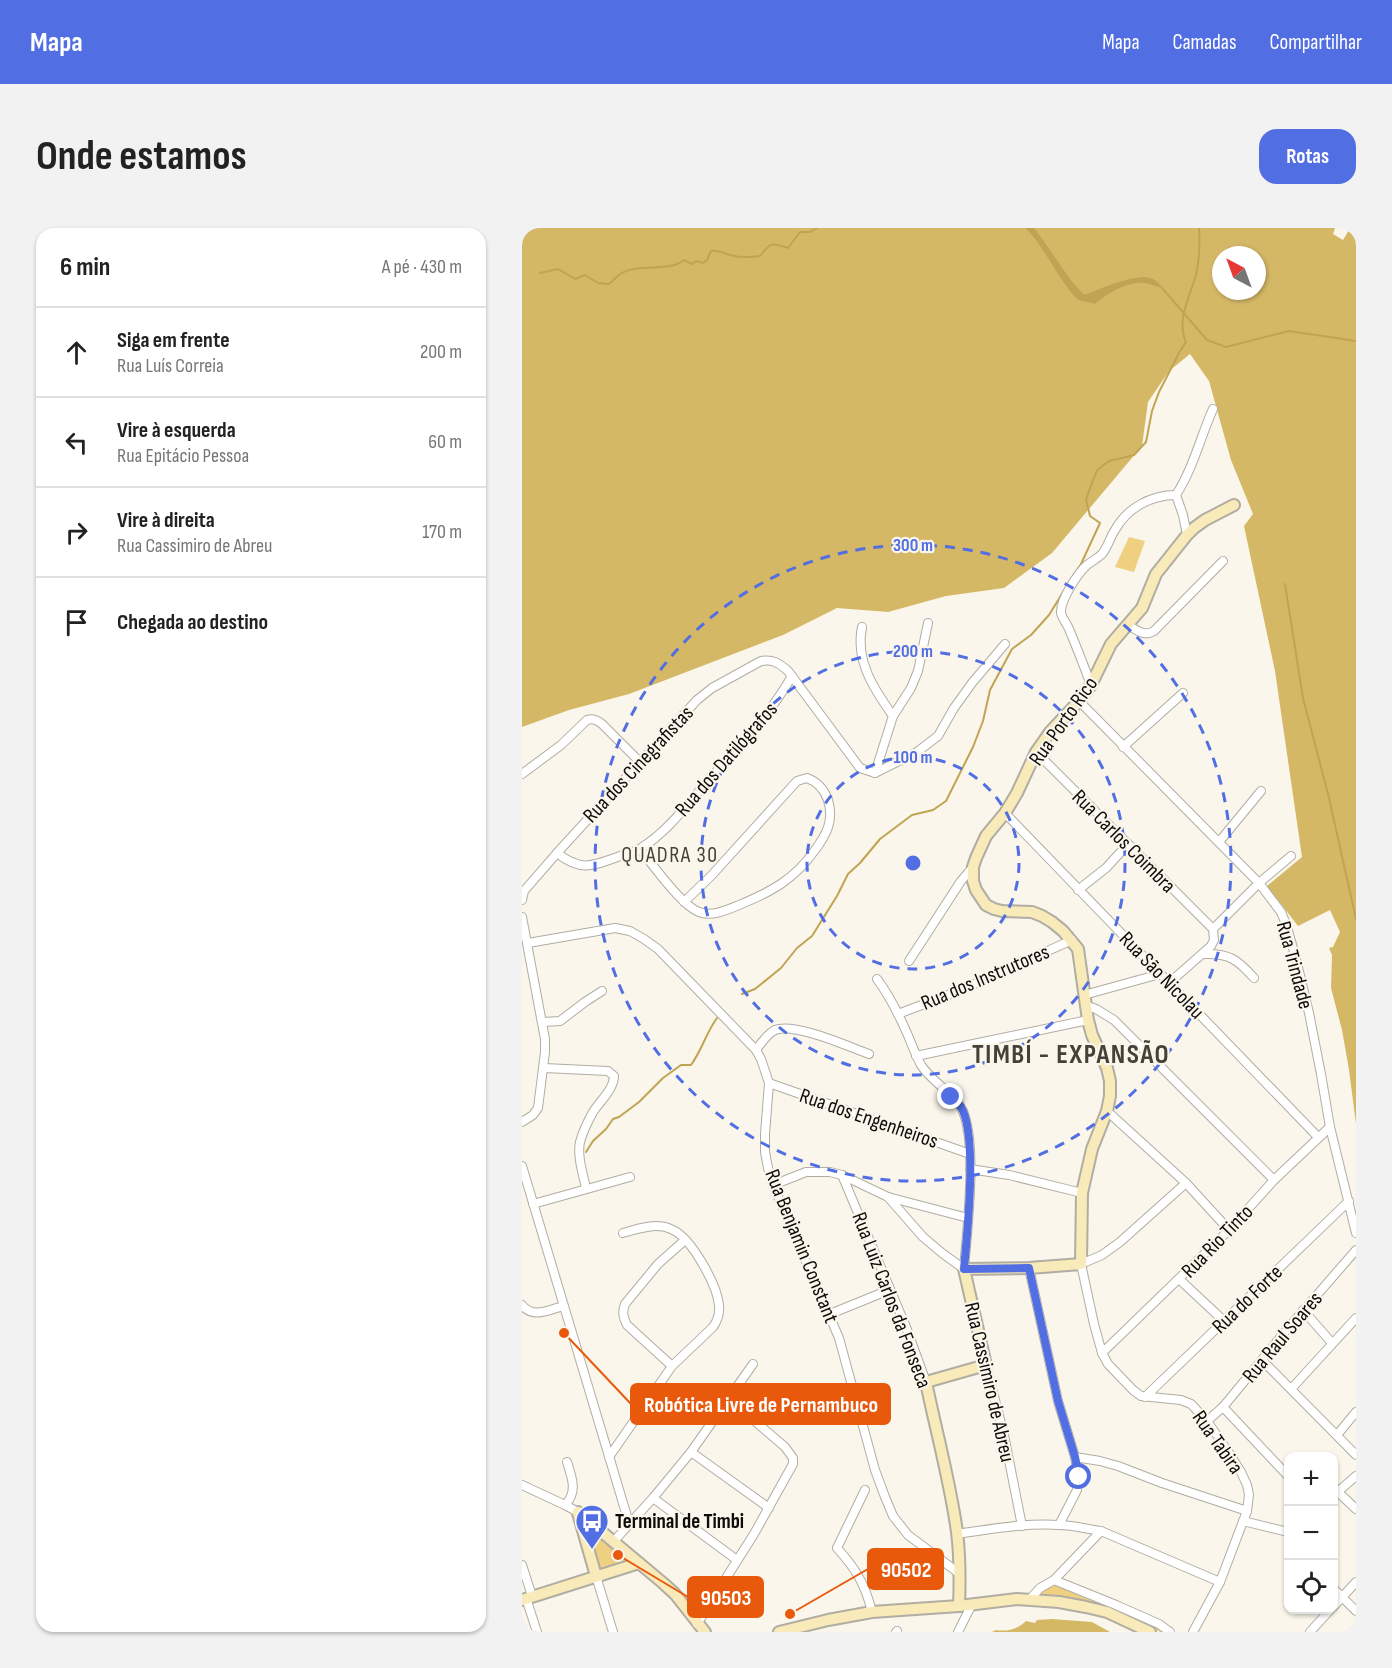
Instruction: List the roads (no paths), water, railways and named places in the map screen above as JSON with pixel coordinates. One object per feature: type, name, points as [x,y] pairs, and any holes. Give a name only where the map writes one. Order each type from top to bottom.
[{"type":"street","points":[[1187,535],[1176,495],[1192,464],[1213,409]]},
{"type":"street","points":[[1091,685],[1062,615],[1065,598],[1086,566],[1102,554],[1115,528],[1129,513],[1150,499],[1164,495],[1176,495]]},
{"type":"street","name":"Rua Porto Rico","points":[[909,961],[955,888],[973,867],[986,836],[1005,813],[1017,793],[1036,752],[1050,732],[1091,685],[1111,644],[1142,608],[1156,574],[1187,535],[1205,520],[1234,505]]},
{"type":"street","points":[[1128,625],[1143,633],[1154,632],[1223,561]]},
{"type":"street","points":[[875,773],[893,716],[911,688],[918,671],[928,622]]},
{"type":"street","points":[[862,627],[861,656],[879,697],[893,716]]},
{"type":"street","points":[[792,676],[860,768],[875,773],[917,752],[938,736],[972,683],[1005,644]]},
{"type":"street","name":"Rua dos Cinegrafistas","points":[[522,900],[523,891],[556,853],[697,700],[712,688],[761,661],[769,660],[783,667],[792,676]]},
{"type":"street","name":"Rua dos Datilógrafos","points":[[556,853],[568,862],[590,866],[640,849],[676,816],[744,741],[777,701],[792,676]]},
{"type":"street","points":[[1123,747],[1183,693]]},
{"type":"street","name":"Rua Trindade","points":[[1079,701],[1259,883],[1281,912],[1289,934],[1309,1013],[1330,1127],[1356,1233]]},
{"type":"street","points":[[522,774],[591,719],[602,724],[640,762]]},
{"type":"street","name":"Rua Carlos Coimbra","points":[[1036,752],[1214,928]]},
{"type":"street","points":[[522,765],[539,761]]},
{"type":"street","points":[[640,849],[684,902],[699,912],[711,914],[724,911],[783,884],[798,872],[825,837],[831,821],[830,808],[826,794],[820,785],[807,778],[797,781],[790,787],[756,827],[684,902]]},
{"type":"street","points":[[1219,842],[1261,791]]},
{"type":"street","name":"Rua São Nicolau","points":[[1005,813],[1318,1137]]},
{"type":"street","points":[[1078,890],[1106,868],[1128,844]]},
{"type":"street","points":[[1169,982],[1211,946],[1214,940],[1214,928],[1259,883],[1291,856]]},
{"type":"street","points":[[973,867],[976,890],[986,904],[1002,911],[1032,912],[1042,916],[1052,921],[1078,949],[1088,1020],[1110,1081],[1107,1111],[1092,1149],[1082,1193],[1081,1264],[1084,1285],[1102,1353],[1119,1377],[1145,1397]]},
{"type":"street","points":[[522,917],[545,1039],[544,1068],[538,1108],[533,1115],[522,1122]]},
{"type":"street","name":"Rua Benjamin Constant","points":[[528,944],[615,928],[630,931],[658,949],[756,1050],[769,1083],[765,1152],[773,1185],[830,1314],[846,1359],[875,1470],[893,1516],[908,1535],[960,1574]]},
{"type":"street","name":"Rua dos Instrutores","points":[[898,1014],[961,990],[1072,940]]},
{"type":"street","points":[[1203,954],[1217,953],[1229,956],[1240,963],[1254,978]]},
{"type":"street","points":[[1085,1000],[1160,974]]},
{"type":"street","name":"Rua Cassimiro de Abreu","points":[[877,979],[887,992],[916,1056],[929,1075],[961,1107],[970,1154],[964,1269],[1004,1436],[1022,1526]]},
{"type":"street","points":[[543,1022],[560,1021],[602,991]]},
{"type":"street","points":[[1085,1000],[1114,1020],[1274,1180]]},
{"type":"street","points":[[916,1056],[1088,1020]]},
{"type":"street","points":[[756,1050],[768,1035],[786,1028],[817,1035],[869,1054]]},
{"type":"street","points":[[544,1068],[608,1071],[614,1076],[615,1080],[585,1126],[579,1144],[586,1188]]},
{"type":"street","name":"Rua dos Engenheiros","points":[[769,1083],[970,1154]]},
{"type":"street","points":[[1107,1111],[1186,1183],[1229,1230]]},
{"type":"street","name":"Rua Rio Tinto","points":[[1102,1353],[1229,1230],[1274,1180],[1330,1127]]},
{"type":"street","points":[[522,1166],[629,1523]]},
{"type":"street","points":[[970,1169],[1009,1175],[1082,1193]]},
{"type":"street","points":[[773,1185],[806,1172],[842,1174],[888,1197],[968,1218]]},
{"type":"street","name":"Rua Luiz Carlos da Fonseca","points":[[842,1174],[914,1347],[926,1382],[952,1500],[960,1574],[959,1606]]},
{"type":"street","points":[[533,1204],[630,1177]]},
{"type":"street","points":[[888,1197],[923,1237],[964,1269],[1029,1268],[1081,1264],[1102,1255],[1120,1242],[1186,1183]]},
{"type":"street","name":"Rua do Forte","points":[[1145,1397],[1349,1201]]},
{"type":"street","points":[[609,1457],[672,1366],[713,1327],[719,1313],[719,1303],[711,1281],[695,1252],[676,1231],[658,1226],[647,1226],[623,1233]]},
{"type":"street","points":[[672,1366],[627,1325],[623,1317],[625,1304],[658,1264],[685,1240]]},
{"type":"street","name":"Rua Raul Soares","points":[[1207,1421],[1223,1407],[1356,1250]]},
{"type":"street","points":[[1029,1268],[1058,1401],[1079,1477],[1077,1490],[1059,1525]]},
{"type":"street","points":[[1179,1279],[1224,1322]]},
{"type":"street","points":[[830,1314],[889,1290]]},
{"type":"street","points":[[522,1305],[526,1310],[535,1313],[563,1306]]},
{"type":"street","points":[[1303,1310],[1332,1343]]},
{"type":"street","points":[[1292,1388],[1356,1318]]},
{"type":"street","points":[[1262,1360],[1356,1455]]},
{"type":"street","points":[[614,1541],[691,1452],[753,1364]]},
{"type":"street","points":[[926,1382],[986,1365]]},
{"type":"street","name":"Rua Tabira","points":[[1145,1397],[1187,1402],[1199,1412],[1241,1472],[1247,1485],[1249,1495],[1247,1511],[1220,1582],[1193,1632]]},
{"type":"street","points":[[522,1485],[578,1512],[675,1594],[701,1628],[737,1560],[793,1464],[793,1458],[785,1447],[728,1398]]},
{"type":"street","points":[[1223,1407],[1284,1472]]},
{"type":"street","points":[[1337,1435],[1356,1412]]},
{"type":"street","points":[[691,1452],[769,1508]]},
{"type":"street","points":[[1075,1457],[1118,1466],[1247,1511]]},
{"type":"street","points":[[565,1504],[573,1494],[567,1462]]},
{"type":"street","points":[[1338,1491],[1356,1476]]},
{"type":"street","points":[[865,1490],[837,1548],[860,1577],[868,1594],[872,1612]]},
{"type":"street","points":[[1338,1495],[1356,1509]]},
{"type":"street","points":[[653,1498],[737,1560]]},
{"type":"street","points":[[578,1512],[613,1632]]},
{"type":"street","points":[[1243,1521],[1284,1531]]},
{"type":"street","points":[[957,1534],[1022,1526],[1059,1525],[1101,1531],[1220,1582]]},
{"type":"street","points":[[1030,1599],[1040,1588],[1054,1580],[1101,1531]]},
{"type":"street","points":[[527,1598],[639,1563]]},
{"type":"street","points":[[522,1565],[527,1598],[537,1632]]},
{"type":"street","points":[[1054,1580],[1159,1624],[1170,1632]]},
{"type":"street","points":[[1338,1602],[1356,1581]]},
{"type":"street","points":[[1338,1594],[1356,1611]]},
{"type":"street","points":[[779,1632],[804,1629],[872,1612],[1030,1599],[1107,1612],[1150,1632]]},
{"type":"street","points":[[958,1632],[972,1604]]},
{"type":"street","points":[[1310,1632],[1326,1614]]},
{"type":"waterway","points":[[540,273],[558,269],[575,279],[585,275],[598,283],[609,284],[627,270],[670,266],[684,260],[692,264],[696,261],[703,263],[711,251],[737,257],[760,256],[772,244],[788,248],[800,232],[810,232],[817,228]]},
{"type":"waterway","points":[[1073,576],[1100,523],[1090,516],[1086,499],[1097,470],[1109,461],[1134,455],[1146,442],[1152,411],[1159,392],[1186,342],[1182,325],[1197,270],[1199,228]]},
{"type":"waterway","points":[[1162,288],[1207,340],[1226,347],[1289,331],[1356,341]]},
{"type":"waterway","points":[[742,994],[755,989],[781,968],[797,948],[812,936],[848,874],[880,839],[912,815],[933,810],[946,801],[973,747],[983,721],[990,690],[1012,649],[1031,635],[1049,615],[1068,584]]},
{"type":"waterway","points":[[1285,584],[1303,698],[1329,798],[1356,919]]},
{"type":"waterway","points":[[586,1152],[613,1119],[639,1102],[663,1078],[681,1065],[691,1065],[717,1018]]},
{"type":"place","name":"Robótica Livre de Pernambuco","points":[[564,1333]]},
{"type":"place","name":"Terminal de Timbi","points":[[592,1550]]},
{"type":"place","name":"90503","points":[[618,1555]]},
{"type":"place","name":"90502","points":[[790,1614]]},
{"type":"district","name":"QUADRA 30","points":[[670,854]]},
{"type":"district","name":"TIMBÍ - EXPANSÃO","points":[[1071,1054]]}]
